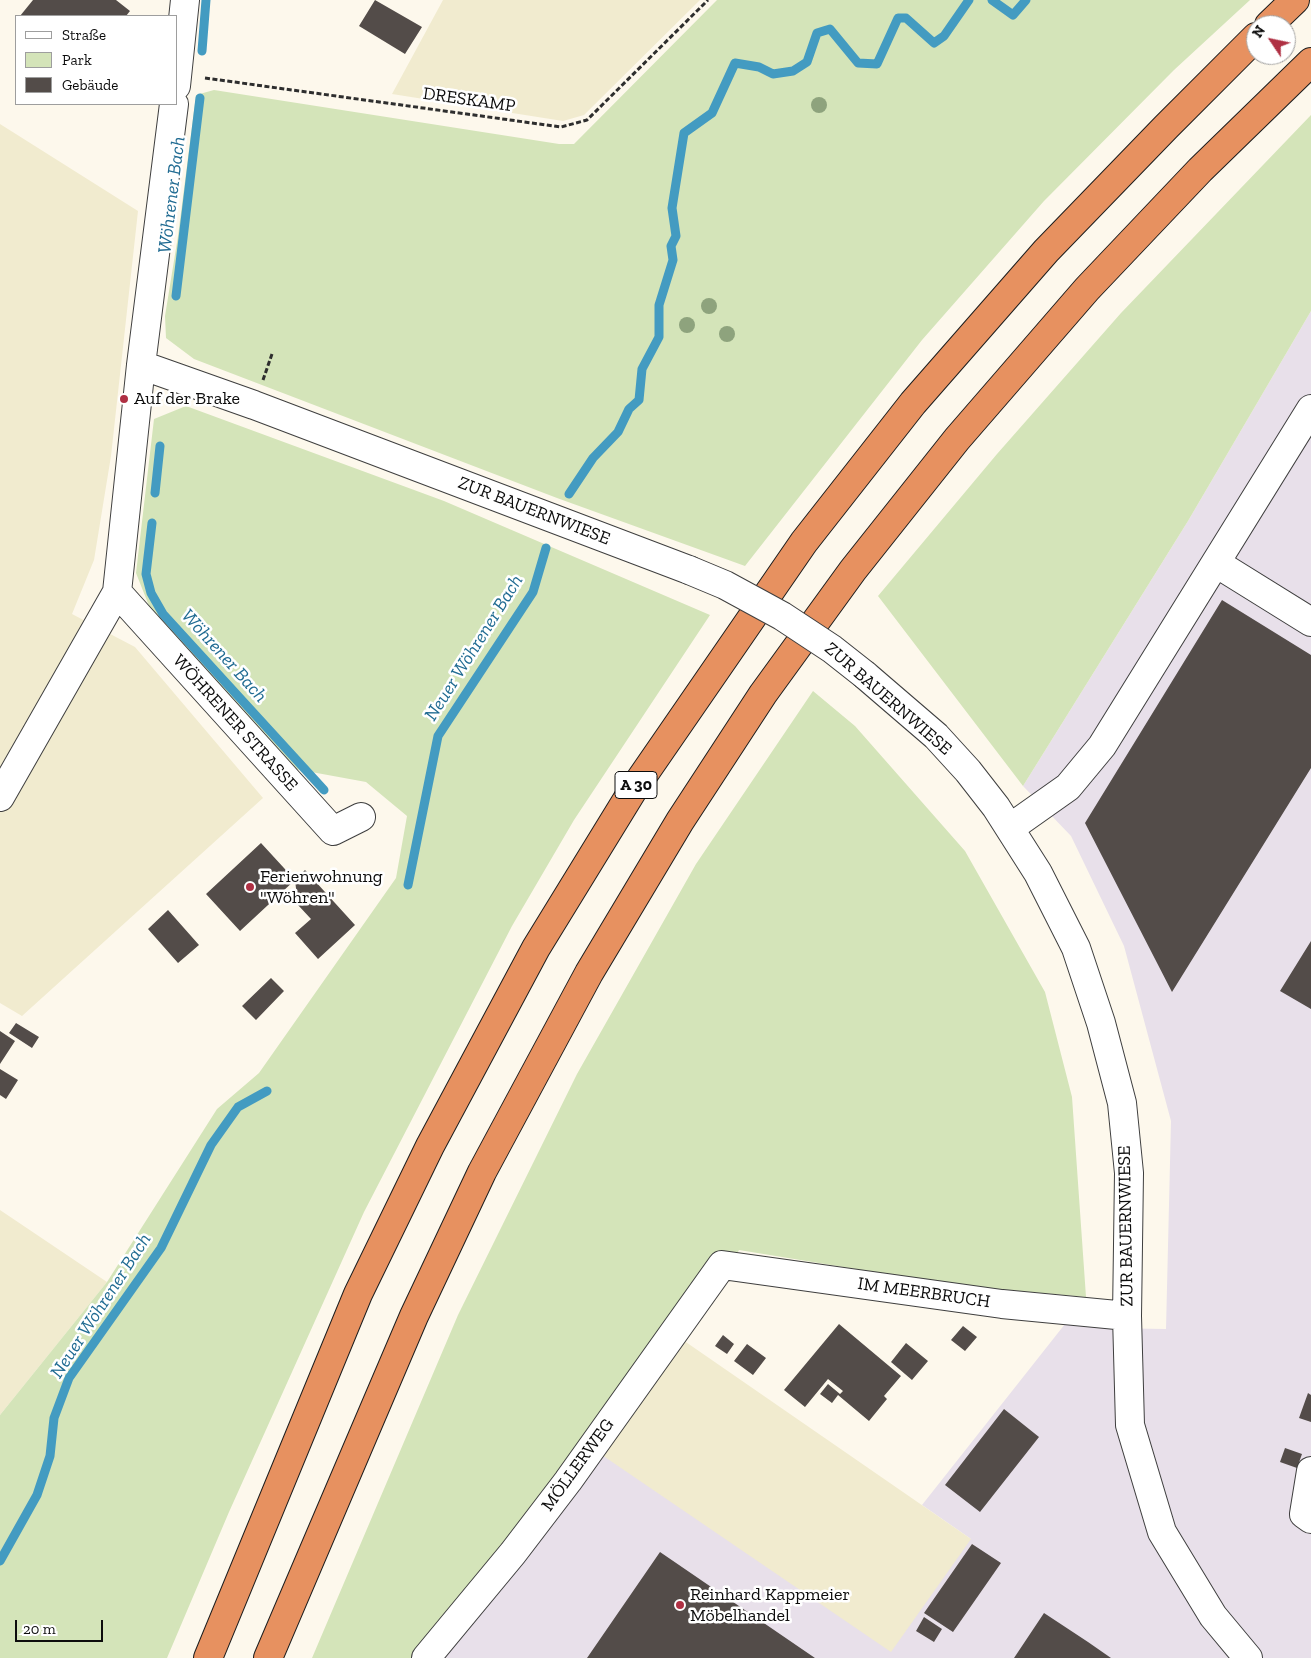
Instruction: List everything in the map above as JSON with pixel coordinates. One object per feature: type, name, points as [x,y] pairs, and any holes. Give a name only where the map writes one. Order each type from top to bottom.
[{"type":"highway","points":[[1279,15],[1295,0]]},
{"type":"highway","name":"A 30","points":[[208,1658],[358,1294],[430,1146],[536,948],[633,790],[804,542],[913,403],[1046,251],[1246,48]]},
{"type":"highway","points":[[268,1658],[414,1316],[482,1172],[589,973],[685,813],[763,694],[853,570],[957,439],[1087,289],[1200,170],[1311,62]]},
{"type":"street","points":[[178,70],[185,0]]},
{"type":"street","points":[[0,797],[117,592],[141,365],[174,105]]},
{"type":"street","name":"ZUR BAUERNWIESE","points":[[141,365],[254,405],[725,585],[782,616],[832,649],[936,736],[968,771],[1010,828],[1038,873],[1076,948],[1101,1024],[1122,1103],[1129,1173],[1127,1316],[1130,1425],[1162,1532],[1213,1616],[1248,1658]]},
{"type":"street","points":[[1010,828],[1068,787],[1102,746],[1311,409]]},
{"type":"street","points":[[1216,563],[1311,622]]},
{"type":"street","name":"WÖHRENER STRASSE","points":[[117,592],[333,831],[361,817]]},
{"type":"street","name":"IM MEERBRUCH","points":[[722,1265],[1002,1304],[1127,1316]]},
{"type":"street","name":"MÖLLERWEG","points":[[426,1658],[513,1552],[568,1481],[722,1265]]},
{"type":"street","points":[[1311,1471],[1304,1514],[1311,1519]]},
{"type":"path","name":"DRESKAMP","points":[[178,80],[561,127],[587,120],[708,0]]},
{"type":"shaded area","points":[[443,0],[700,0],[584,115],[563,121],[392,94]]},
{"type":"shaded area","points":[[0,124],[138,211],[111,456],[94,560],[72,614],[135,647],[263,798],[22,1016],[0,1003]]},
{"type":"shaded area","points":[[1311,311],[1311,1658],[438,1658],[599,1453],[971,1539],[922,1505],[1065,1324],[1101,1328],[1166,1329],[1171,1121],[1124,946],[1071,836],[1023,786],[1188,521]]},
{"type":"shaded area","points":[[0,1210],[107,1282],[0,1415]]},
{"type":"shaded area","points":[[680,1338],[971,1539],[891,1652],[599,1453]]},
{"type":"green space","points":[[717,0],[1250,0],[1174,70],[1044,201],[922,340],[745,566],[557,498],[194,359],[166,338],[165,316],[178,236],[196,95],[214,90],[559,144],[574,144]]},
{"type":"green space","points":[[1311,115],[1311,311],[1188,521],[1023,786],[878,596],[997,454],[1121,313]]},
{"type":"green space","points":[[186,406],[444,501],[710,615],[574,820],[512,926],[364,1212],[229,1512],[167,1658],[0,1658],[0,1415],[107,1282],[217,1109],[259,1073],[396,878],[407,816],[366,782],[295,769],[153,616],[136,573],[154,419]]},
{"type":"green space","points":[[813,691],[855,726],[965,851],[1045,992],[1072,1097],[1086,1297],[954,1285],[739,1250],[724,1277],[438,1658],[312,1658],[458,1315],[577,1074],[696,864]]},
{"type":"building","points":[[33,0],[116,0],[130,11],[127,15],[21,15]]},
{"type":"building","points":[[375,0],[422,27],[405,54],[359,26]]},
{"type":"building","points":[[1222,600],[1311,655],[1311,768],[1172,992],[1085,823]]},
{"type":"building","name":"Ferienwohnung \"Wöhren\"","points":[[261,843],[295,880],[240,931],[206,894]]},
{"type":"building","points":[[305,870],[355,925],[318,959],[295,933],[311,919],[298,905],[295,880]]},
{"type":"building","points":[[168,910],[199,945],[178,963],[148,929]]},
{"type":"building","points":[[1311,941],[1311,1009],[1280,991]]},
{"type":"building","points":[[271,978],[284,991],[256,1020],[242,1006]]},
{"type":"building","points":[[16,1023],[39,1037],[32,1048],[9,1033]]},
{"type":"building","points":[[0,1031],[15,1041],[0,1064]]},
{"type":"building","points":[[0,1069],[18,1080],[6,1099],[0,1095]]},
{"type":"building","points":[[839,1324],[901,1376],[884,1396],[887,1399],[869,1421],[838,1395],[832,1403],[820,1394],[828,1384],[840,1394],[843,1391],[828,1379],[805,1407],[784,1390]]},
{"type":"building","points":[[963,1326],[977,1337],[965,1351],[951,1340]]},
{"type":"building","points":[[723,1335],[734,1344],[727,1354],[715,1346]]},
{"type":"building","points":[[906,1343],[928,1361],[912,1380],[891,1362]]},
{"type":"building","points":[[747,1344],[766,1358],[753,1375],[734,1361]]},
{"type":"building","points":[[1308,1393],[1311,1395],[1311,1422],[1299,1418]]},
{"type":"building","points":[[1004,1409],[1039,1437],[980,1512],[945,1485]]},
{"type":"building","points":[[1285,1448],[1302,1454],[1297,1468],[1280,1462]]},
{"type":"building","points":[[972,1544],[1001,1563],[953,1632],[924,1613]]},
{"type":"building","name":"Reinhard Kappmeier Möbelhandel","points":[[660,1552],[815,1658],[587,1658]]},
{"type":"building","points":[[1044,1613],[1088,1642],[1111,1658],[1014,1658]]},
{"type":"building","points":[[924,1617],[942,1629],[934,1642],[916,1631]]},
{"type":"waterway","name":"Wöhrener Bach","points":[[202,51],[206,0]]},
{"type":"waterway","name":"Neuer Wöhrener Bach","points":[[569,494],[593,458],[618,432],[629,409],[639,400],[642,369],[659,337],[659,305],[673,260],[671,246],[676,236],[672,208],[684,133],[712,113],[735,63],[759,67],[773,74],[793,71],[807,62],[817,33],[830,29],[858,63],[877,64],[898,18],[906,18],[934,43],[944,36],[969,0]]},
{"type":"waterway","name":"Neuer Wöhrener Bach","points":[[992,0],[1013,15],[1026,0]]},
{"type":"waterway","name":"Wöhrener Bach","points":[[176,296],[200,98]]},
{"type":"waterway","name":"Wöhrener Bach","points":[[155,493],[160,446]]},
{"type":"waterway","name":"Wöhrener Bach","points":[[152,523],[146,574],[151,593],[163,614],[324,790]]},
{"type":"waterway","name":"Neuer Wöhrener Bach","points":[[408,885],[438,736],[533,592],[546,548]]},
{"type":"waterway","name":"Neuer Wöhrener Bach","points":[[0,1561],[37,1495],[50,1456],[54,1418],[69,1378],[161,1248],[211,1145],[238,1107],[267,1091]]},
{"type":"place","name":"Auf der Brake","points":[[124,399]]},
{"type":"place","name":"Ferienwohnung \"Wöhren\"","points":[[250,887]]},
{"type":"place","name":"Reinhard Kappmeier Möbelhandel","points":[[680,1605]]}]
